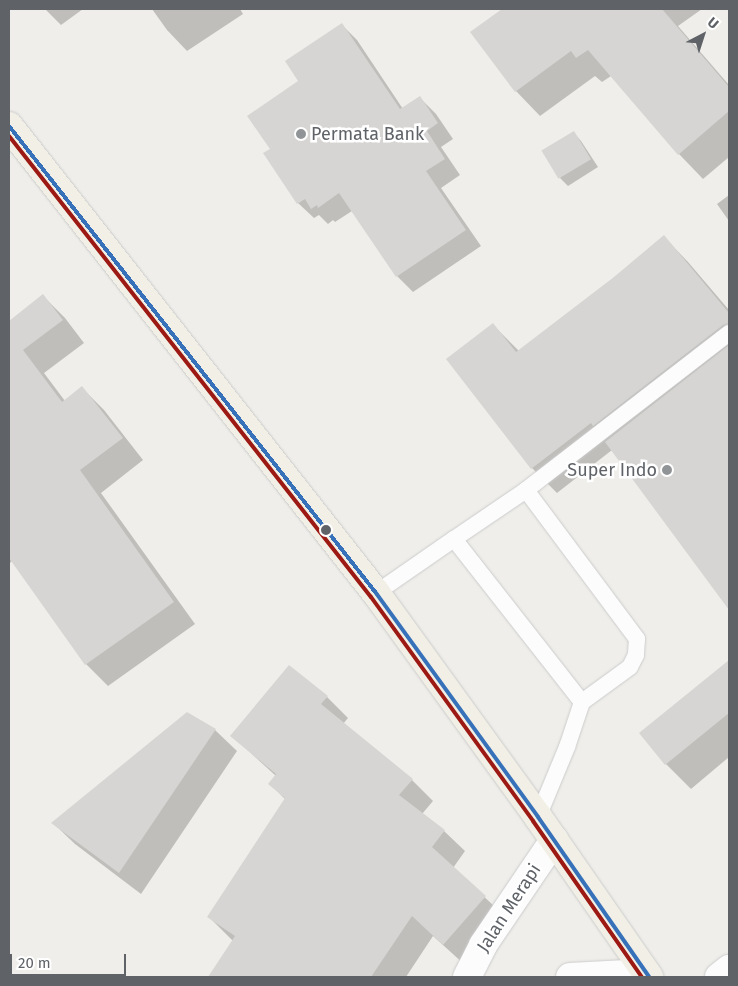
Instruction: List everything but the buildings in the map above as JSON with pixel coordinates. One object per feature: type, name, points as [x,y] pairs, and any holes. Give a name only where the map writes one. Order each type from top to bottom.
[{"type":"highway","points":[[9,126],[376,593],[538,817],[647,975]]},
{"type":"street","name":"Jalan Merapi","points":[[467,977],[483,944],[554,840]]},
{"type":"street","points":[[719,977],[729,969]]},
{"type":"street","points":[[570,977],[647,975]]},
{"type":"lane","points":[[376,593],[526,490],[729,333]]},
{"type":"lane","points":[[526,490],[638,639],[636,655],[630,667],[582,702],[567,747],[538,817]]},
{"type":"lane","points":[[454,539],[582,702]]},
{"type":"transit line","points":[[9,126],[376,593],[538,817],[649,977]]},
{"type":"transit line","points":[[9,136],[371,597],[533,821],[642,977]]},
{"type":"place","name":"Permata Bank","points":[[301,134]]},
{"type":"place","name":"Super Indo","points":[[667,470]]}]
